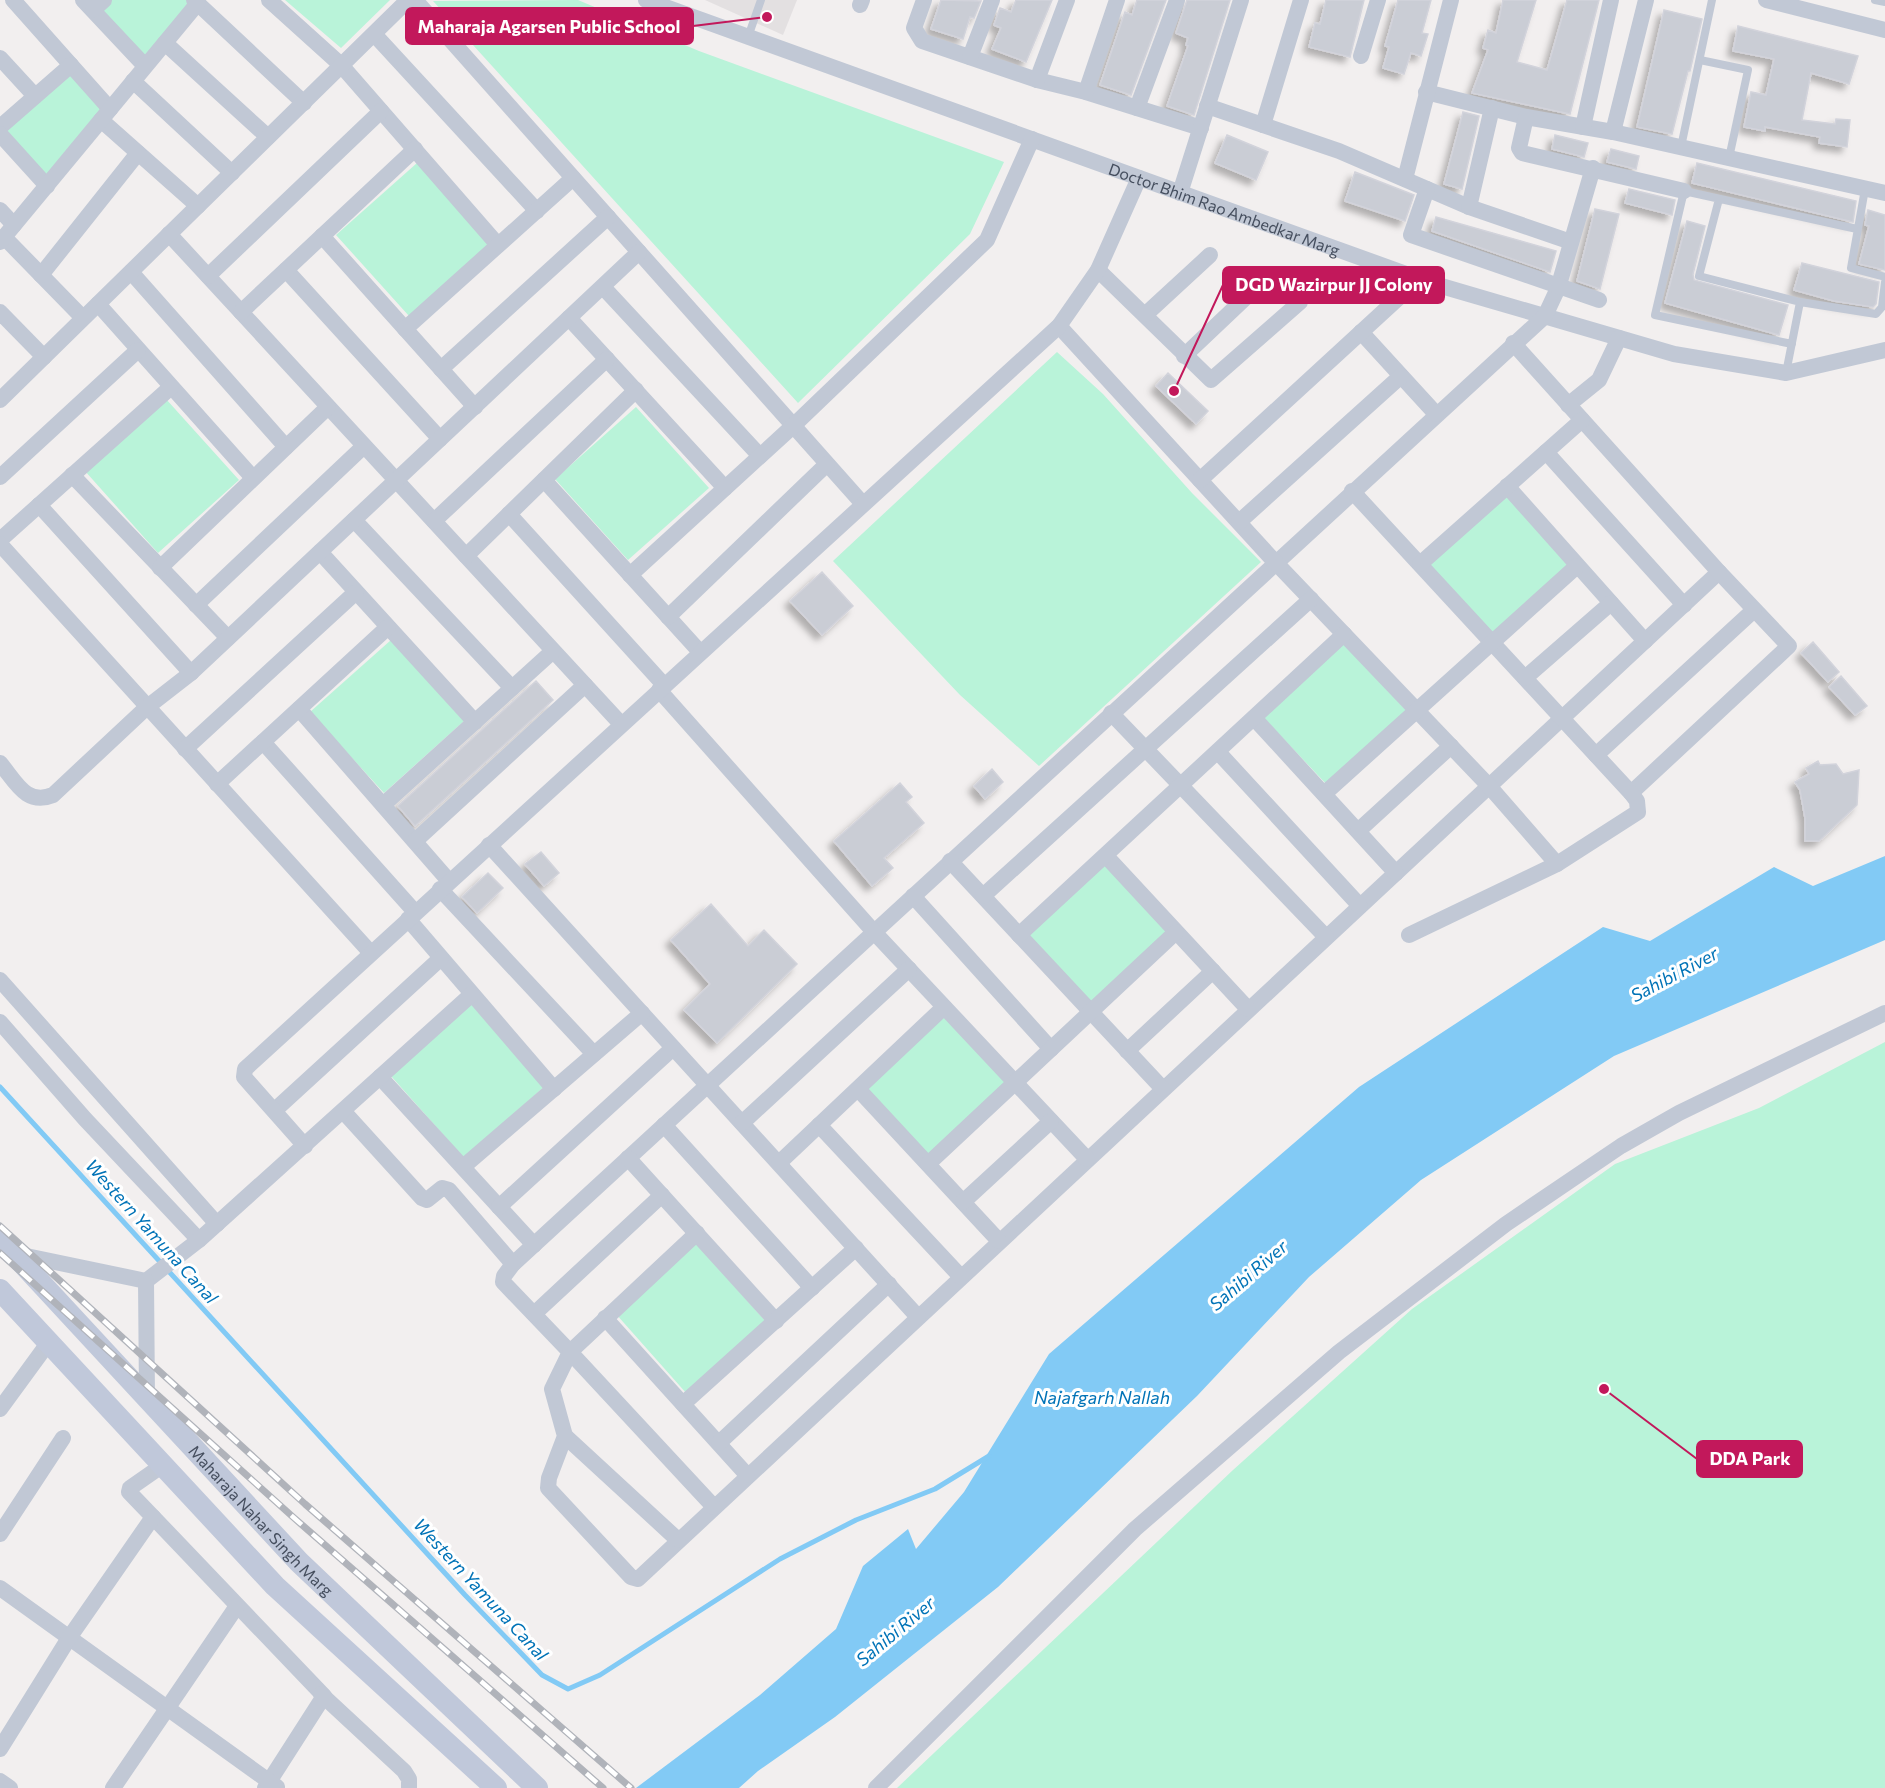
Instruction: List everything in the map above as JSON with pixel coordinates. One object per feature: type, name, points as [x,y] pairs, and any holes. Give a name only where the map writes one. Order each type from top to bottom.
[{"type":"main road","name":"Maharaja Nahar Singh Marg","points":[[6,1246],[299,1562],[537,1788]]},
{"type":"main road","name":"Maharaja Nahar Singh Marg","points":[[0,1290],[275,1586],[496,1788]]},
{"type":"street","points":[[14,0],[71,65],[106,114],[138,153],[198,206]]},
{"type":"street","points":[[268,0],[341,65],[498,245]]},
{"type":"street","points":[[0,400],[408,0]]},
{"type":"street","points":[[416,0],[863,504]]},
{"type":"street","name":"Doctor Bhim Rao Ambedkar Marg","points":[[646,0],[1419,279],[1674,354],[1786,373],[1885,350]]},
{"type":"street","points":[[924,0],[914,28],[922,41],[1037,80],[1086,92],[1201,128]]},
{"type":"street","points":[[970,57],[992,0]]},
{"type":"street","points":[[1037,80],[1067,0]]},
{"type":"street","points":[[1086,92],[1117,0]]},
{"type":"street","points":[[1137,108],[1177,0]]},
{"type":"street","points":[[1180,192],[1241,0]]},
{"type":"street","points":[[1263,125],[1301,0]]},
{"type":"street","points":[[1361,56],[1378,0]]},
{"type":"street","points":[[1406,179],[1426,92],[1451,0]]},
{"type":"street","points":[[1583,127],[1611,0]]},
{"type":"street","points":[[1613,132],[1646,0]]},
{"type":"street","points":[[1773,1],[1819,6],[1885,30]]},
{"type":"street","points":[[6,235],[165,43],[196,2],[304,103]]},
{"type":"street","points":[[93,3],[146,66]]},
{"type":"street","points":[[374,34],[537,211]]},
{"type":"street","points":[[165,43],[268,137]]},
{"type":"street","points":[[0,58],[35,96]]},
{"type":"street","points":[[0,127],[71,65]]},
{"type":"street","points":[[133,81],[232,173]]},
{"type":"street","points":[[1426,92],[1526,117],[1613,132],[1885,193]]},
{"type":"street","points":[[1208,106],[1339,151],[1469,207],[1570,242]]},
{"type":"street","points":[[1469,207],[1492,108]]},
{"type":"street","points":[[208,276],[381,111]]},
{"type":"street","points":[[1526,117],[1519,148],[1522,153],[1684,191]]},
{"type":"street","points":[[0,134],[47,186]]},
{"type":"street","points":[[630,575],[793,426],[987,240],[1032,139]]},
{"type":"street","points":[[241,312],[415,150]]},
{"type":"street","points":[[41,275],[138,153]]},
{"type":"street","points":[[714,1507],[503,1282],[504,1276],[513,1264],[707,1085],[1545,316],[1558,288],[1593,168]]},
{"type":"street","points":[[405,329],[573,178]]},
{"type":"street","points":[[305,1146],[244,1077],[245,1069],[370,952],[1059,326],[1098,270],[1139,178]]},
{"type":"street","points":[[1427,189],[1411,236],[1558,288],[1599,300]]},
{"type":"street","points":[[0,210],[6,235],[83,318]]},
{"type":"street","points":[[441,369],[608,217]]},
{"type":"street","points":[[169,234],[621,724]]},
{"type":"street","points":[[322,236],[475,407]]},
{"type":"street","points":[[0,763],[27,796],[35,799],[53,795],[146,708],[191,673],[639,252]]},
{"type":"street","points":[[1146,314],[1210,255]]},
{"type":"street","points":[[286,270],[440,439]]},
{"type":"street","points":[[1098,270],[1146,314],[1208,379],[1215,380],[1300,302]]},
{"type":"street","points":[[131,272],[286,447]]},
{"type":"street","points":[[1200,480],[1419,279]]},
{"type":"street","points":[[1184,356],[1259,285]]},
{"type":"street","points":[[603,287],[760,456]]},
{"type":"street","points":[[98,304],[253,478]]},
{"type":"street","points":[[569,318],[725,488]]},
{"type":"street","points":[[3,322],[44,357]]},
{"type":"street","points":[[1059,326],[1275,562],[1489,786],[1557,864]]},
{"type":"street","points":[[1360,332],[1436,414]]},
{"type":"street","points":[[1568,405],[1599,380],[1619,338]]},
{"type":"street","points":[[1513,343],[1719,572],[1788,644],[1789,648],[1631,793]]},
{"type":"street","points":[[0,477],[138,350]]},
{"type":"street","points":[[434,521],[607,359]]},
{"type":"street","points":[[1239,522],[1401,376]]},
{"type":"street","points":[[171,387],[0,542],[146,708],[370,952]]},
{"type":"street","points":[[466,556],[636,390]]},
{"type":"street","points":[[160,568],[328,407]]},
{"type":"street","points":[[1419,564],[1582,420]]},
{"type":"street","points":[[196,605],[364,446]]},
{"type":"street","points":[[1546,452],[1684,605]]},
{"type":"street","points":[[669,618],[827,464]]},
{"type":"street","points":[[72,475],[228,638]]},
{"type":"street","points":[[544,480],[700,652]]},
{"type":"street","points":[[1507,486],[1645,641]]},
{"type":"street","points":[[1352,491],[1637,801],[1638,812],[1557,864],[1409,935]]},
{"type":"street","points":[[39,506],[191,673]]},
{"type":"street","points":[[509,514],[874,932],[1087,1159]]},
{"type":"street","points":[[354,520],[512,688]]},
{"type":"street","points":[[320,552],[475,722]]},
{"type":"street","points":[[1324,794],[1577,566]]},
{"type":"street","points":[[565,1436],[549,1478],[548,1488],[631,1577],[638,1579],[747,1475],[1719,572]]},
{"type":"street","points":[[185,749],[356,592]]},
{"type":"street","points":[[983,896],[1311,599]]},
{"type":"street","points":[[1525,678],[1611,603]]},
{"type":"street","points":[[1596,755],[1754,610]]},
{"type":"street","points":[[217,784],[388,627]]},
{"type":"street","points":[[1019,935],[1344,634]]},
{"type":"street","points":[[383,805],[553,651]]},
{"type":"street","points":[[415,841],[585,685]]},
{"type":"street","points":[[299,709],[415,841],[445,885],[594,1054]]},
{"type":"street","points":[[1111,713],[1326,937]]},
{"type":"street","points":[[1254,718],[1396,873]]},
{"type":"street","points":[[263,742],[411,915],[441,958],[554,1089]]},
{"type":"street","points":[[1358,831],[1451,746]]},
{"type":"street","points":[[1218,752],[1360,906]]},
{"type":"street","points":[[489,845],[918,1317]]},
{"type":"street","points":[[1106,856],[1248,1010]]},
{"type":"street","points":[[950,861],[1163,1089]]},
{"type":"street","points":[[912,896],[1051,1049]]},
{"type":"street","points":[[927,1164],[1176,932]]},
{"type":"street","points":[[275,1110],[441,958]]},
{"type":"street","points":[[742,1123],[909,969]]},
{"type":"street","points":[[1127,1051],[1213,971]]},
{"type":"street","points":[[0,980],[217,1224]]},
{"type":"street","points":[[6,1246],[149,1278],[217,1224],[472,994]]},
{"type":"street","points":[[779,1164],[944,1006]]},
{"type":"street","points":[[463,1167],[642,1013]]},
{"type":"street","points":[[876,1788],[1135,1530],[1339,1353],[1478,1245],[1621,1146],[1669,1118],[1885,1013]]},
{"type":"street","points":[[0,1022],[193,1245]]},
{"type":"street","points":[[499,1207],[674,1048]]},
{"type":"street","points":[[380,1077],[534,1245]]},
{"type":"street","points":[[858,1089],[999,1241]]},
{"type":"street","points":[[343,1111],[422,1198],[427,1200],[442,1188],[449,1190],[513,1264]]},
{"type":"street","points":[[963,1202],[1051,1121]]},
{"type":"street","points":[[664,1125],[812,1288]]},
{"type":"street","points":[[819,1125],[961,1277]]},
{"type":"street","points":[[628,1158],[776,1321]]},
{"type":"street","points":[[534,1314],[662,1195]]},
{"type":"street","points":[[678,1540],[565,1436],[552,1389],[570,1352],[697,1233]]},
{"type":"street","points":[[683,1404],[856,1248]]},
{"type":"street","points":[[147,1398],[149,1278]]},
{"type":"street","points":[[719,1443],[888,1284]]},
{"type":"street","points":[[605,1318],[747,1475]]},
{"type":"street","points":[[0,1409],[48,1342]]},
{"type":"street","points":[[0,1534],[63,1438]]},
{"type":"street","points":[[163,1465],[130,1488],[129,1492],[321,1694],[404,1771],[409,1779],[409,1788]]},
{"type":"street","points":[[0,1749],[69,1638],[153,1517]]},
{"type":"street","points":[[0,1588],[169,1707],[271,1786],[324,1696],[321,1694]]},
{"type":"street","points":[[113,1788],[237,1606]]},
{"type":"street","points":[[0,1781],[10,1788]]},
{"type":"lane","points":[[748,37],[761,0]]},
{"type":"lane","points":[[1681,147],[1712,0]]},
{"type":"lane","points":[[1875,0],[1885,2]]},
{"type":"lane","points":[[1700,60],[1748,70],[1729,158]]},
{"type":"lane","points":[[1719,199],[1699,276],[1800,302],[1876,314],[1882,307],[1885,279],[1851,268],[1865,189]]},
{"type":"lane","points":[[1792,344],[1655,315],[1684,191],[1857,229]]},
{"type":"lane","points":[[1786,373],[1800,302]]},
{"type":"shaded area","points":[[705,0],[797,0],[783,35]]},
{"type":"green space","points":[[109,0],[191,0],[146,62],[97,11]]},
{"type":"green space","points":[[285,0],[390,0],[341,48]]},
{"type":"green space","points":[[578,0],[699,51],[1004,162],[970,234],[798,403],[433,1]]},
{"type":"green space","points":[[72,68],[106,108],[45,180],[1,130]]},
{"type":"green space","points":[[417,163],[490,244],[409,316],[336,235]]},
{"type":"green space","points":[[1057,352],[1103,394],[1192,493],[1261,562],[1039,766],[960,695],[833,561]]},
{"type":"green space","points":[[166,399],[239,480],[158,553],[85,471]]},
{"type":"green space","points":[[636,407],[709,488],[628,560],[555,479]]},
{"type":"green space","points":[[1506,492],[1572,561],[1492,637],[1426,567]]},
{"type":"green space","points":[[391,640],[464,721],[384,793],[310,712]]},
{"type":"green space","points":[[1342,642],[1408,712],[1329,787],[1263,717]]},
{"type":"green space","points":[[1105,863],[1171,932],[1092,1008],[1026,938]]},
{"type":"green space","points":[[471,1004],[545,1086],[464,1158],[391,1076]]},
{"type":"green space","points":[[944,1012],[1010,1082],[930,1157],[864,1088]]},
{"type":"green space","points":[[1885,1042],[1885,1788],[897,1788],[1233,1470],[1412,1309],[1615,1164],[1759,1108]]},
{"type":"green space","points":[[696,1243],[767,1323],[687,1394],[616,1314]]},
{"type":"water","name":"Najafgarh Nallah","points":[[1885,856],[1885,940],[1614,1056],[1421,1180],[1309,1277],[1197,1396],[998,1587],[835,1717],[758,1771],[739,1788],[636,1788],[760,1695],[836,1629],[863,1566],[908,1529],[916,1549],[964,1492],[1049,1354],[1359,1087],[1603,927],[1650,941],[1774,867],[1813,886]]},
{"type":"building","points":[[941,0],[981,1],[974,18],[970,17],[963,39],[931,29]]},
{"type":"building","points":[[1016,0],[1052,0],[1026,62],[992,49],[1001,28],[994,25],[1000,8],[1011,12]]},
{"type":"building","points":[[1137,0],[1166,0],[1131,95],[1100,85],[1125,12],[1132,15]]},
{"type":"building","points":[[1187,0],[1230,0],[1194,115],[1167,106],[1188,46],[1186,45],[1188,38],[1176,33]]},
{"type":"building","points":[[1326,0],[1364,0],[1350,57],[1309,47],[1315,23],[1320,24]]},
{"type":"building","points":[[1398,0],[1431,0],[1422,33],[1428,34],[1421,56],[1411,53],[1404,74],[1383,68],[1389,47],[1385,46]]},
{"type":"building","points":[[1503,0],[1536,0],[1517,62],[1547,70],[1567,0],[1599,0],[1570,114],[1472,93],[1488,50],[1483,48],[1488,30],[1496,33]]},
{"type":"building","points":[[1664,10],[1702,19],[1672,134],[1637,127]]},
{"type":"building","points":[[1738,26],[1858,56],[1849,84],[1811,73],[1802,120],[1835,124],[1836,119],[1850,120],[1847,147],[1819,143],[1820,137],[1765,127],[1765,131],[1744,127],[1751,92],[1766,95],[1774,59],[1733,51]]},
{"type":"building","points":[[1463,112],[1479,116],[1462,189],[1444,184]]},
{"type":"building","points":[[1227,135],[1268,152],[1256,180],[1215,163]]},
{"type":"building","points":[[1555,135],[1588,143],[1584,157],[1552,149]]},
{"type":"building","points":[[1611,149],[1639,156],[1636,169],[1607,162]]},
{"type":"building","points":[[1697,163],[1856,201],[1853,222],[1692,183]]},
{"type":"building","points":[[1355,172],[1414,195],[1405,221],[1345,201]]},
{"type":"building","points":[[1629,189],[1675,200],[1672,215],[1625,203]]},
{"type":"building","points":[[1595,209],[1619,214],[1600,289],[1577,281]]},
{"type":"building","points":[[1868,210],[1885,215],[1885,270],[1859,264],[1869,226],[1865,225]]},
{"type":"building","points":[[1436,217],[1556,251],[1550,272],[1432,231]]},
{"type":"building","points":[[1687,221],[1705,226],[1693,274],[1694,280],[1788,305],[1779,335],[1665,303]]},
{"type":"building","points":[[1802,263],[1879,282],[1876,304],[1873,307],[1834,301],[1794,290]]},
{"type":"building","points":[[1168,373],[1208,411],[1196,424],[1156,386]]},
{"type":"building","points":[[822,572],[853,606],[822,635],[790,601]]},
{"type":"building","points":[[1813,642],[1839,672],[1828,682],[1801,653]]},
{"type":"building","points":[[1841,676],[1867,706],[1855,715],[1829,687]]},
{"type":"building","points":[[536,681],[553,700],[415,826],[398,806]]},
{"type":"building","points":[[1818,761],[1820,765],[1836,764],[1843,774],[1859,770],[1857,805],[1819,841],[1805,841],[1805,818],[1800,790],[1795,782],[1809,774],[1806,768]]},
{"type":"building","points":[[992,769],[1003,782],[985,799],[974,786]]},
{"type":"building","points":[[900,783],[912,797],[906,802],[924,823],[884,858],[893,868],[872,886],[834,841]]},
{"type":"building","points":[[541,852],[559,873],[544,886],[525,864]]},
{"type":"building","points":[[488,873],[503,888],[477,913],[462,897]]},
{"type":"building","points":[[711,904],[748,946],[764,930],[797,964],[717,1043],[684,1010],[710,984],[671,940]]},
{"type":"waterway","name":"Western Yamuna Canal","points":[[0,1087],[465,1595],[542,1675],[568,1689],[600,1675],[780,1559],[856,1520],[935,1489],[989,1456]]},
{"type":"railway","points":[[0,1226],[305,1504],[631,1788]]},
{"type":"railway","points":[[0,1253],[293,1517],[603,1788]]},
{"type":"place","name":"Maharaja Agarsen Public School","points":[[767,17]]},
{"type":"place","name":"DGD Wazirpur JJ Colony","points":[[1174,391]]},
{"type":"place","name":"DDA Park","points":[[1604,1389]]},
{"type":"water label","name":"Sahibi River","points":[[1674,974]]},
{"type":"water label","name":"Sahibi River","points":[[1248,1275]]},
{"type":"water label","name":"Sahibi River","points":[[895,1631]]}]
